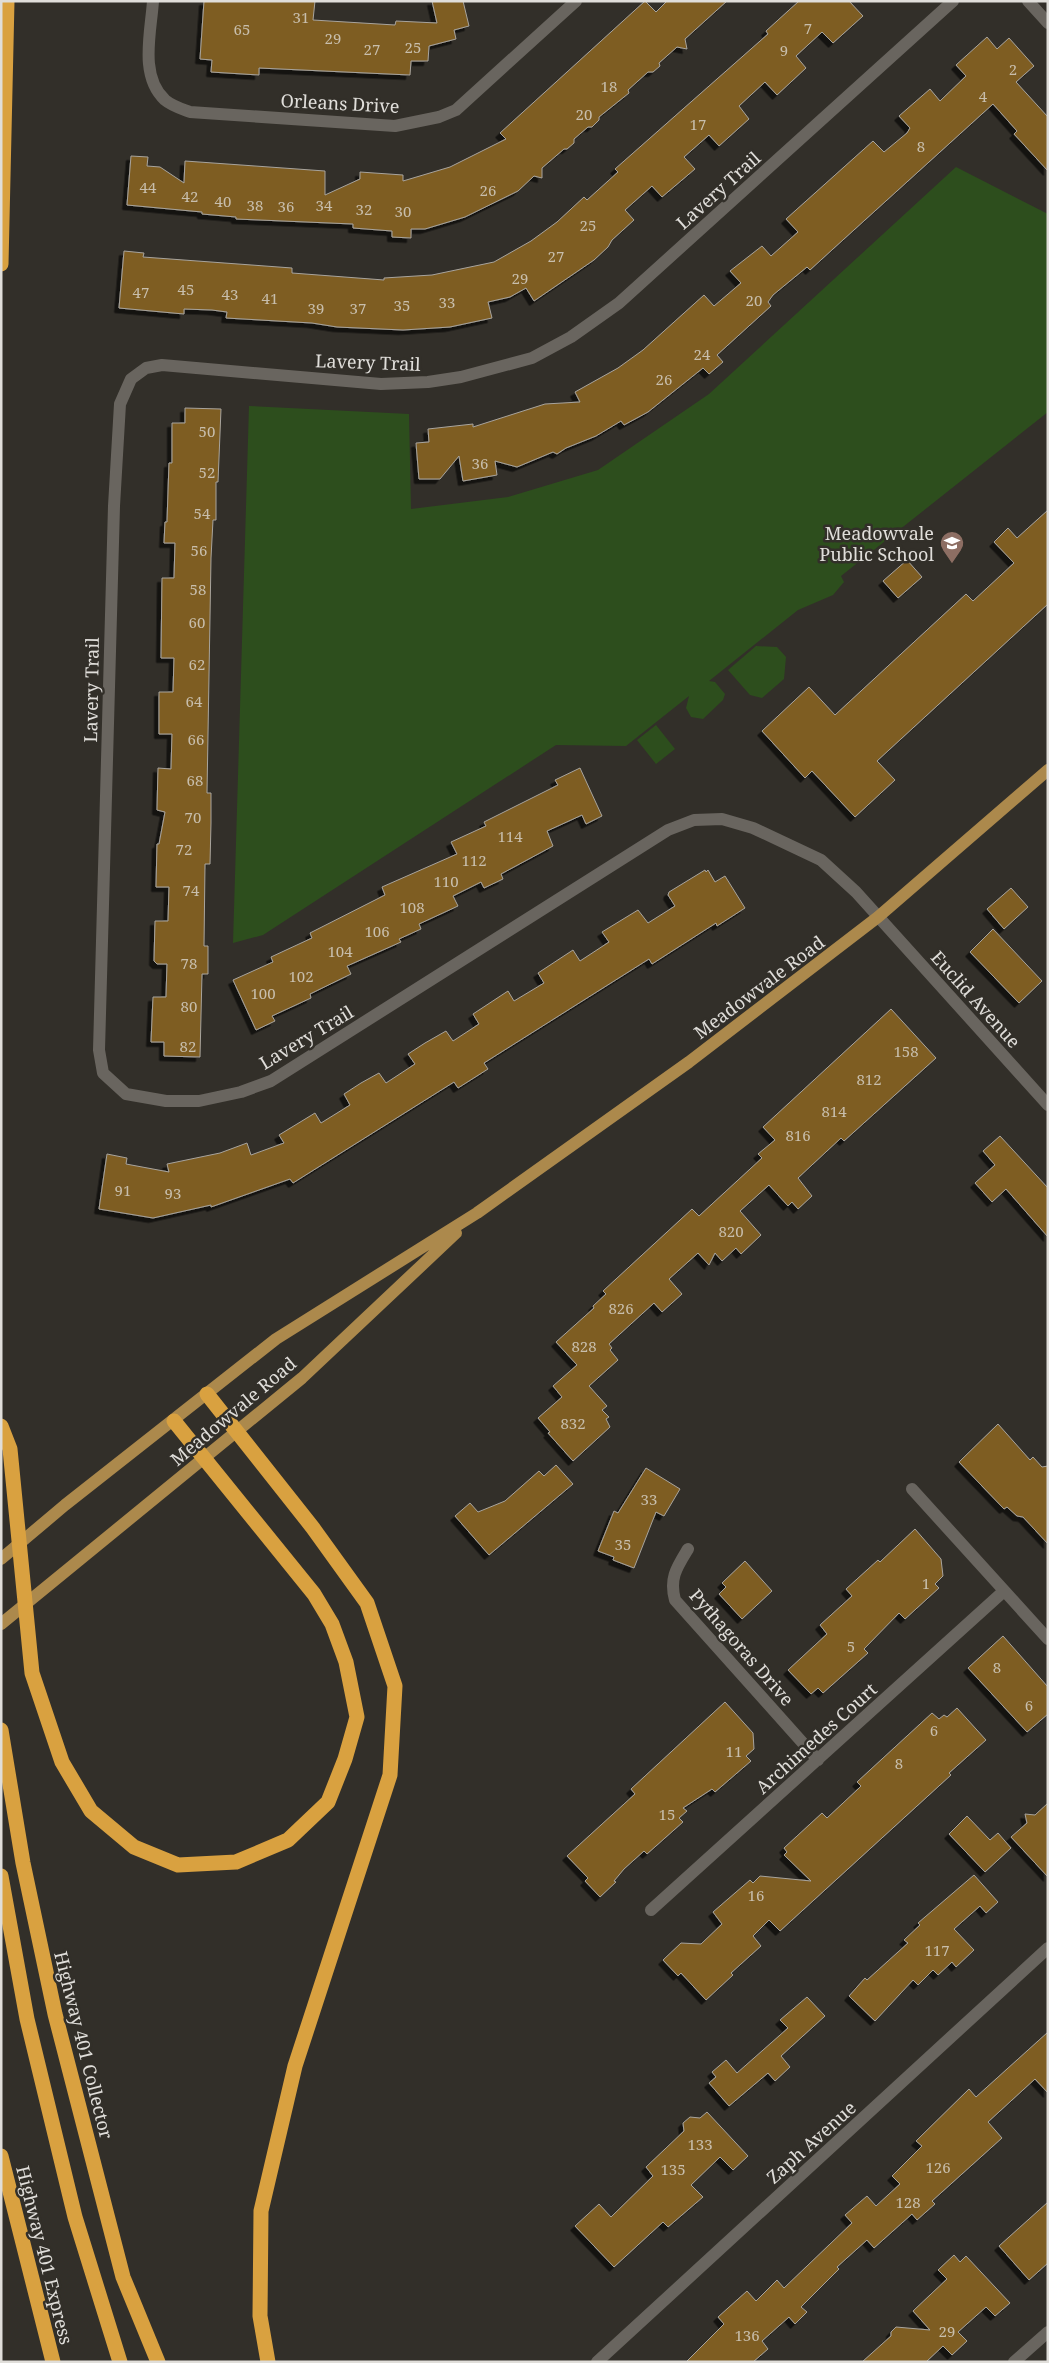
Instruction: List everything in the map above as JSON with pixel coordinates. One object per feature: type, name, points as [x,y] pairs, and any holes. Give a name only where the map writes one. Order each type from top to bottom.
[{"type":"highway","points":[[1,264],[7,1]]},
{"type":"highway","points":[[207,1394],[235,1432],[313,1528],[367,1603],[394,1686],[390,1775],[295,2066],[261,2211],[260,2316],[268,2362]]},
{"type":"highway","points":[[1,1426],[10,1449],[32,1673],[62,1762],[92,1811],[134,1847],[178,1865],[236,1862],[288,1840],[328,1802],[345,1759],[356,1717],[346,1662],[332,1624],[314,1594],[174,1421]]},
{"type":"highway","name":"Highway 401 Collector","points":[[1,1730],[23,1863],[54,2014],[123,2277],[158,2362]]},
{"type":"highway","points":[[1,1876],[27,2019],[75,2217],[120,2362]]},
{"type":"highway","name":"Highway 401 Express","points":[[1,2156],[53,2362]]},
{"type":"main road","name":"Meadowvale Road","points":[[1,1559],[65,1505],[276,1339],[477,1214],[689,1062],[878,917],[1048,770]]},
{"type":"main road","name":"Meadowvale Road","points":[[1,1624],[302,1378],[477,1214]]},
{"type":"street","name":"Orleans Drive","points":[[153,1],[149,71],[164,99],[173,105],[190,112],[395,126],[425,121],[456,110],[576,1]]},
{"type":"street","name":"Lavery Trail","points":[[878,917],[821,860],[753,828],[722,819],[694,820],[668,830],[271,1081],[242,1092],[199,1101],[166,1100],[126,1094],[103,1072],[100,1050],[114,506],[120,404],[131,379],[146,368],[162,365],[381,384],[428,382],[461,377],[532,358],[571,337],[619,303],[954,1]]},
{"type":"street","points":[[1028,1],[1048,22]]},
{"type":"street","name":"Euclid Avenue","points":[[878,917],[1048,1105]]},
{"type":"street","points":[[912,1489],[1048,1639]]},
{"type":"street","name":"Pythagoras Drive","points":[[688,1549],[672,1580],[675,1600],[818,1760]]},
{"type":"street","name":"Archimedes Court","points":[[651,1910],[1004,1591]]},
{"type":"street","name":"Zaph Avenue","points":[[597,2362],[1048,1948]]},
{"type":"street","points":[[1014,2362],[1048,2332]]},
{"type":"green space","points":[[956,167],[1048,214],[1048,412],[841,576],[844,582],[833,595],[798,610],[709,681],[715,682],[725,694],[723,700],[703,719],[691,717],[686,708],[689,696],[626,746],[556,745],[263,935],[233,943],[249,406],[409,414],[411,509],[508,497],[598,470],[709,394]]},
{"type":"green space","points":[[756,646],[777,647],[786,657],[784,679],[762,698],[750,695],[728,670]]},
{"type":"green space","points":[[656,725],[675,749],[656,764],[637,740]]},
{"type":"building","points":[[204,1],[315,1],[313,20],[395,25],[396,21],[437,23],[432,1],[463,1],[469,26],[454,30],[456,39],[429,46],[428,61],[411,61],[410,75],[259,68],[259,75],[211,72],[212,60],[200,59]]},
{"type":"building","points":[[645,1],[656,12],[667,1],[727,1],[685,39],[687,49],[677,47],[659,63],[660,66],[653,72],[648,72],[628,90],[629,93],[599,117],[599,120],[592,127],[588,127],[574,139],[574,143],[542,168],[542,178],[534,176],[518,191],[465,217],[425,229],[411,229],[411,238],[392,237],[392,231],[353,228],[353,224],[236,219],[236,217],[202,214],[202,212],[127,205],[131,156],[148,157],[147,166],[160,167],[184,183],[185,161],[325,171],[325,195],[360,179],[360,172],[403,175],[403,181],[450,167],[506,139],[500,133]]},
{"type":"building","points":[[799,1],[849,1],[863,16],[833,43],[822,32],[796,56],[806,68],[777,95],[765,82],[739,106],[749,119],[719,146],[709,135],[684,157],[695,169],[662,197],[652,186],[625,210],[634,220],[612,240],[608,247],[594,260],[534,301],[526,288],[510,297],[488,302],[492,318],[450,327],[403,330],[226,318],[227,312],[212,310],[184,309],[184,314],[119,308],[124,251],[144,253],[143,257],[292,268],[292,273],[384,280],[384,278],[432,275],[494,262],[531,241],[557,222],[584,197],[587,200],[618,172],[615,169],[768,34],[766,31]]},
{"type":"building","points":[[987,37],[997,49],[1009,38],[1034,66],[1016,82],[1048,117],[1048,171],[1014,134],[1017,131],[993,104],[810,270],[807,267],[773,295],[768,302],[771,306],[717,355],[723,362],[709,374],[703,368],[648,412],[624,425],[621,421],[596,436],[566,448],[557,454],[553,452],[517,467],[495,461],[497,475],[463,481],[459,456],[440,479],[419,479],[416,443],[429,442],[428,429],[473,424],[473,427],[545,404],[580,402],[575,392],[618,368],[643,350],[704,295],[714,306],[741,283],[730,271],[762,246],[771,256],[798,232],[786,219],[873,141],[884,152],[907,133],[910,128],[899,116],[930,89],[940,101],[966,76],[956,65]]},
{"type":"building","points":[[185,408],[221,409],[218,482],[216,482],[216,520],[213,520],[211,558],[207,793],[211,793],[211,823],[210,864],[205,864],[204,946],[208,946],[208,974],[202,974],[200,1057],[164,1056],[164,1042],[151,1042],[153,997],[166,997],[167,964],[157,964],[154,961],[155,921],[168,921],[169,887],[156,887],[157,844],[159,844],[165,812],[157,810],[158,768],[171,769],[172,734],[159,734],[159,692],[173,692],[174,658],[161,658],[162,578],[174,578],[175,543],[164,543],[165,522],[167,522],[169,463],[172,463],[172,423],[185,423]]},
{"type":"building","points":[[1048,510],[1048,604],[877,761],[895,780],[855,817],[812,771],[805,778],[762,731],[809,687],[835,715],[966,594],[973,601],[1014,563],[994,542],[1008,528],[1017,538]]},
{"type":"building","points":[[907,560],[922,577],[898,598],[883,581]]},
{"type":"building","points":[[580,768],[602,816],[586,824],[582,815],[547,831],[553,846],[501,874],[503,879],[484,888],[481,882],[453,896],[458,906],[419,924],[421,929],[399,939],[401,942],[347,966],[351,974],[310,994],[311,998],[272,1016],[275,1021],[256,1030],[233,980],[273,962],[271,957],[312,938],[310,933],[385,895],[382,887],[457,854],[451,842],[486,826],[484,822],[558,785],[555,780]]},
{"type":"building","points":[[705,870],[706,872],[708,870],[715,882],[725,876],[745,908],[717,926],[716,923],[652,964],[649,959],[484,1063],[488,1069],[458,1088],[454,1082],[293,1183],[290,1179],[211,1207],[211,1205],[153,1218],[99,1209],[107,1154],[127,1158],[126,1164],[169,1172],[167,1164],[220,1153],[247,1143],[251,1155],[284,1143],[279,1135],[315,1113],[321,1123],[350,1105],[344,1094],[361,1083],[379,1073],[386,1083],[415,1064],[408,1054],[425,1043],[446,1031],[453,1041],[479,1024],[473,1014],[508,991],[514,1001],[544,983],[538,973],[573,950],[580,961],[609,942],[602,932],[638,910],[648,923],[675,906],[668,895],[669,892]]},
{"type":"building","points":[[1011,888],[1028,907],[1004,929],[987,909]]},
{"type":"building","points":[[993,929],[1042,981],[1019,1003],[970,952]]},
{"type":"building","points":[[891,1009],[936,1058],[844,1141],[841,1138],[798,1178],[812,1196],[798,1209],[792,1202],[788,1206],[769,1185],[740,1211],[761,1235],[741,1254],[736,1248],[722,1261],[715,1253],[709,1265],[698,1253],[669,1279],[682,1294],[662,1312],[654,1303],[609,1344],[612,1348],[610,1350],[618,1360],[589,1386],[607,1406],[602,1410],[609,1417],[606,1419],[610,1427],[573,1461],[548,1433],[550,1432],[538,1418],[562,1397],[553,1386],[577,1365],[556,1342],[594,1308],[593,1306],[606,1294],[603,1291],[692,1209],[699,1216],[762,1158],[758,1154],[775,1140],[763,1127]]},
{"type":"building","points":[[1000,1136],[1048,1188],[1048,1237],[1006,1189],[992,1202],[975,1183],[995,1165],[983,1151]]},
{"type":"building","points":[[998,1424],[1030,1460],[1033,1457],[1042,1467],[1048,1466],[1048,1544],[1023,1517],[1017,1516],[1007,1507],[1004,1509],[959,1462]]},
{"type":"building","points":[[556,1465],[573,1484],[489,1555],[455,1516],[470,1503],[478,1512],[505,1501],[539,1471],[544,1476]]},
{"type":"building","points":[[646,1468],[680,1489],[664,1516],[656,1512],[634,1568],[613,1560],[614,1557],[598,1551],[614,1511],[618,1513]]},
{"type":"building","points":[[915,1529],[941,1559],[943,1576],[935,1584],[939,1588],[905,1619],[899,1613],[864,1649],[868,1653],[823,1693],[818,1688],[811,1694],[788,1670],[827,1634],[820,1625],[852,1596],[846,1589],[878,1560],[880,1562]]},
{"type":"building","points":[[745,1561],[772,1591],[742,1619],[719,1594],[726,1587],[722,1583]]},
{"type":"building","points":[[1003,1636],[1048,1687],[1048,1714],[1027,1732],[968,1668]]},
{"type":"building","points":[[725,1702],[753,1733],[754,1749],[746,1756],[751,1761],[715,1792],[712,1789],[683,1808],[687,1811],[679,1818],[683,1822],[647,1854],[644,1851],[624,1869],[614,1881],[616,1882],[600,1897],[585,1881],[588,1878],[567,1856],[635,1794],[631,1789]]},
{"type":"building","points":[[957,1708],[986,1740],[949,1773],[951,1775],[780,1931],[769,1920],[753,1936],[761,1946],[731,1973],[733,1975],[706,2000],[681,1973],[678,1976],[663,1960],[681,1943],[701,1944],[722,1924],[713,1912],[750,1880],[753,1883],[760,1876],[811,1881],[784,1855],[787,1852],[784,1848],[822,1813],[827,1818],[861,1786],[857,1782],[932,1713],[939,1719],[944,1715],[947,1717]]},
{"type":"building","points":[[1048,1803],[1048,1877],[1011,1837],[1027,1823],[1025,1814],[1035,1815]]},
{"type":"building","points":[[967,1816],[990,1840],[998,1833],[1011,1848],[985,1872],[949,1834]]},
{"type":"building","points":[[974,1875],[998,1902],[986,1913],[980,1906],[954,1929],[974,1950],[956,1967],[952,1962],[938,1975],[933,1970],[918,1985],[913,1980],[875,2021],[849,1996],[865,1978],[867,1980],[908,1943],[904,1940],[920,1925],[918,1923]]},
{"type":"building","points":[[807,1997],[825,2016],[781,2056],[790,2067],[775,2081],[768,2073],[729,2106],[709,2083],[716,2077],[712,2072],[726,2060],[737,2073],[788,2028],[780,2020]]},
{"type":"building","points":[[1048,2032],[1048,2093],[1035,2079],[988,2122],[1002,2138],[932,2201],[935,2204],[917,2220],[912,2214],[874,2248],[867,2240],[837,2267],[839,2269],[801,2307],[807,2312],[795,2324],[789,2317],[762,2341],[768,2349],[753,2362],[686,2362],[724,2324],[718,2317],[747,2291],[756,2301],[777,2280],[784,2288],[852,2223],[845,2215],[867,2196],[876,2206],[900,2184],[892,2176],[922,2146],[916,2141],[969,2089],[976,2097]]},
{"type":"building","points":[[707,2112],[748,2156],[733,2170],[720,2157],[691,2185],[703,2197],[668,2227],[663,2222],[614,2267],[575,2226],[599,2204],[611,2217],[653,2176],[646,2167],[684,2131],[683,2123],[690,2117],[700,2118]]},
{"type":"building","points":[[1048,2202],[1048,2263],[1029,2280],[999,2246]]},
{"type":"building","points":[[954,2255],[960,2262],[966,2256],[1010,2303],[995,2316],[986,2307],[958,2332],[967,2341],[952,2355],[943,2346],[926,2362],[862,2362],[891,2336],[891,2332],[896,2327],[930,2330],[913,2311],[947,2279],[938,2270]]},
{"type":"place","name":"Meadowvale Public School","points":[[952,564]]}]
